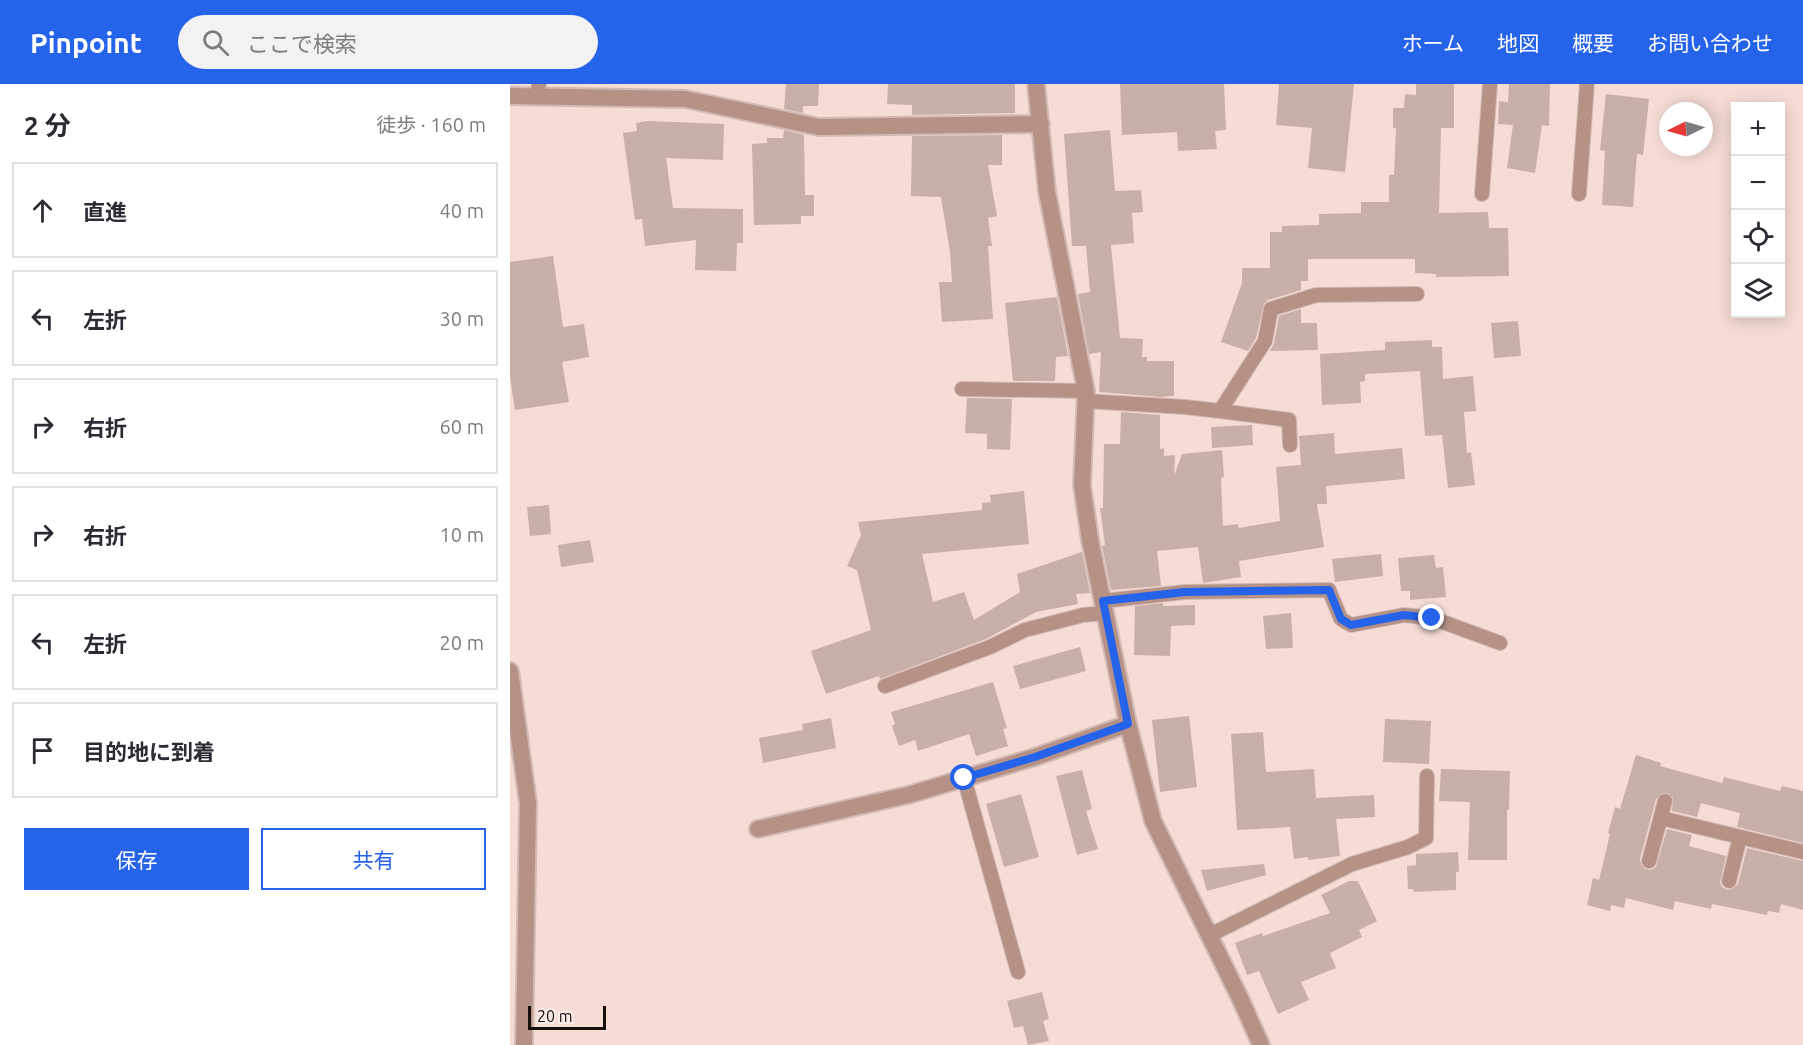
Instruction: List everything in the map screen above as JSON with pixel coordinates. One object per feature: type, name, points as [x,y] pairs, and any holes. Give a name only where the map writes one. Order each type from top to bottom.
[{"type":"street","points":[[1036,84],[1047,192],[1085,396],[1082,485],[1090,540],[1128,724],[1153,821],[1210,935],[1261,1045]]},
{"type":"street","points":[[510,96],[538,90],[685,99],[819,127],[1041,124]]},
{"type":"street","points":[[510,671],[528,803],[524,1045]]},
{"type":"street","points":[[758,829],[908,795],[1035,757],[1128,724]]},
{"type":"lane","points":[[1482,194],[1491,84]]},
{"type":"lane","points":[[1579,194],[1587,84]]},
{"type":"lane","points":[[1220,411],[1265,341],[1271,309],[1316,295],[1417,294]]},
{"type":"lane","points":[[962,389],[1085,396],[1289,420],[1290,445]]},
{"type":"lane","points":[[885,686],[990,648],[1026,630],[1104,607],[1185,592],[1329,590],[1341,619],[1351,625],[1404,615],[1432,618],[1500,643]]},
{"type":"lane","points":[[1210,935],[1352,864],[1408,847],[1426,838],[1427,776]]},
{"type":"lane","points":[[964,778],[1018,972]]},
{"type":"lane","points":[[1649,861],[1665,801]]},
{"type":"lane","points":[[1661,818],[1803,852]]},
{"type":"lane","points":[[1729,880],[1740,837]]},
{"type":"building","points":[[786,84],[819,84],[818,106],[803,106],[803,113],[784,109]]},
{"type":"building","points":[[888,84],[1015,84],[1015,113],[912,115],[912,105],[887,104]]},
{"type":"building","points":[[1120,84],[1224,84],[1226,130],[1215,131],[1217,149],[1178,151],[1177,132],[1122,135]]},
{"type":"building","points":[[1279,84],[1354,84],[1345,172],[1308,168],[1312,128],[1276,125]]},
{"type":"building","points":[[1416,84],[1454,84],[1454,128],[1441,128],[1439,213],[1488,212],[1489,228],[1508,228],[1509,276],[1436,277],[1436,274],[1415,273],[1415,259],[1308,259],[1308,281],[1301,281],[1301,290],[1268,300],[1264,304],[1256,338],[1248,351],[1221,342],[1242,283],[1242,268],[1270,268],[1270,232],[1282,232],[1282,226],[1319,225],[1319,214],[1361,213],[1361,202],[1389,202],[1389,175],[1394,175],[1396,128],[1393,128],[1393,108],[1404,108],[1405,94],[1416,95]]},
{"type":"building","points":[[1509,84],[1550,84],[1549,126],[1542,125],[1535,173],[1507,168],[1513,125],[1498,124],[1499,101],[1508,102]]},
{"type":"building","points":[[1606,94],[1649,99],[1643,155],[1637,154],[1633,207],[1602,205],[1605,151],[1600,150]]},
{"type":"building","points":[[648,121],[724,124],[723,160],[666,158],[673,208],[743,209],[743,243],[737,243],[736,271],[695,270],[696,240],[645,246],[642,219],[635,220],[623,133],[637,131],[636,123]]},
{"type":"building","points":[[784,130],[804,135],[805,195],[814,195],[814,216],[801,216],[801,224],[754,225],[752,144],[767,143],[767,138],[783,138]]},
{"type":"building","points":[[1110,130],[1115,191],[1141,190],[1143,212],[1132,213],[1134,243],[1111,245],[1120,338],[1143,339],[1142,357],[1147,357],[1147,361],[1174,361],[1174,396],[1099,392],[1101,352],[1089,354],[1078,294],[1090,292],[1086,246],[1072,246],[1064,134]]},
{"type":"building","points":[[1002,135],[1002,165],[988,165],[997,216],[988,218],[992,246],[988,246],[993,319],[942,322],[939,282],[952,282],[950,252],[941,197],[911,196],[912,136]]},
{"type":"building","points":[[553,256],[563,327],[584,324],[589,357],[562,362],[569,402],[515,410],[510,377],[510,262]]},
{"type":"building","points":[[1057,297],[1068,356],[1056,357],[1055,381],[1013,381],[1005,303]]},
{"type":"building","points":[[1301,309],[1301,323],[1317,323],[1318,350],[1270,351],[1274,343],[1279,316]]},
{"type":"building","points":[[1518,321],[1521,356],[1494,358],[1491,323]]},
{"type":"building","points":[[1432,340],[1432,347],[1442,347],[1443,379],[1473,376],[1476,411],[1464,412],[1467,453],[1471,452],[1475,485],[1448,488],[1442,435],[1425,436],[1420,371],[1365,374],[1365,381],[1360,382],[1361,403],[1322,405],[1320,354],[1385,350],[1385,342]]},
{"type":"building","points":[[967,398],[1012,399],[1010,450],[987,449],[987,434],[965,433]]},
{"type":"building","points":[[1121,412],[1160,415],[1160,449],[1164,448],[1164,456],[1175,455],[1174,476],[1182,454],[1222,450],[1223,526],[1238,524],[1239,528],[1280,521],[1276,467],[1301,465],[1299,436],[1334,433],[1335,454],[1402,448],[1405,479],[1326,486],[1327,504],[1317,504],[1324,547],[1239,561],[1241,577],[1203,583],[1198,547],[1157,551],[1161,586],[1111,590],[1102,546],[1105,545],[1100,508],[1103,508],[1104,444],[1120,444]]},
{"type":"building","points":[[1252,425],[1253,445],[1212,448],[1211,427]]},
{"type":"building","points":[[1024,491],[1029,544],[922,554],[933,602],[964,592],[974,620],[1020,592],[1017,574],[1082,552],[1090,593],[1076,594],[1078,604],[1036,612],[986,639],[880,679],[879,676],[826,694],[811,651],[871,630],[857,570],[847,566],[861,535],[858,522],[982,510],[982,503],[991,502],[990,495]]},
{"type":"building","points":[[549,505],[551,534],[530,536],[527,507]]},
{"type":"building","points":[[590,540],[594,562],[561,567],[558,545]]},
{"type":"building","points":[[1381,554],[1383,576],[1335,582],[1332,559]]},
{"type":"building","points":[[1434,555],[1436,568],[1443,567],[1446,597],[1410,600],[1410,591],[1401,591],[1398,558]]},
{"type":"building","points":[[1163,603],[1163,606],[1195,605],[1195,625],[1171,626],[1170,656],[1134,655],[1135,606]]},
{"type":"building","points":[[1291,613],[1293,648],[1266,649],[1263,616]]},
{"type":"building","points":[[1080,647],[1086,671],[1020,689],[1013,666]]},
{"type":"building","points":[[993,682],[1007,728],[1003,729],[1008,746],[976,756],[969,734],[918,751],[915,740],[899,746],[892,726],[895,724],[891,712]]},
{"type":"building","points":[[1189,716],[1197,787],[1160,792],[1152,720]]},
{"type":"building","points":[[831,718],[836,748],[763,763],[759,738],[803,730],[802,724]]},
{"type":"building","points":[[1385,719],[1431,721],[1429,764],[1383,762]]},
{"type":"building","points":[[1263,732],[1266,772],[1314,769],[1316,798],[1374,795],[1375,817],[1336,819],[1340,856],[1308,860],[1308,857],[1294,859],[1290,827],[1237,830],[1231,734]]},
{"type":"building","points":[[1636,755],[1661,763],[1660,766],[1722,783],[1724,777],[1780,791],[1782,786],[1803,791],[1803,843],[1737,827],[1740,813],[1701,803],[1697,817],[1672,811],[1673,798],[1668,793],[1662,793],[1656,799],[1640,859],[1646,869],[1651,870],[1656,867],[1667,829],[1692,835],[1689,846],[1726,856],[1720,883],[1727,890],[1738,884],[1747,848],[1803,861],[1803,910],[1781,904],[1779,913],[1768,911],[1767,915],[1712,904],[1711,909],[1675,901],[1673,910],[1626,898],[1624,908],[1611,905],[1610,911],[1587,905],[1593,878],[1599,880],[1615,807],[1620,809]]},
{"type":"building","points":[[1441,769],[1510,771],[1507,860],[1468,860],[1470,802],[1439,801]]},
{"type":"building","points":[[1082,770],[1092,809],[1086,811],[1098,849],[1077,855],[1056,776]]},
{"type":"building","points":[[1021,794],[1039,857],[1004,867],[986,804]]},
{"type":"building","points":[[1458,852],[1459,872],[1456,872],[1456,890],[1414,892],[1413,889],[1408,889],[1407,866],[1416,865],[1416,854]]},
{"type":"building","points":[[1264,864],[1266,875],[1207,891],[1201,870]]},
{"type":"building","points":[[1349,881],[1358,881],[1377,921],[1359,930],[1362,937],[1330,953],[1336,968],[1301,982],[1309,1000],[1278,1014],[1259,971],[1247,975],[1235,943],[1330,913],[1321,895]]},
{"type":"building","points":[[1042,992],[1049,1019],[1043,1021],[1049,1041],[1028,1045],[1023,1026],[1014,1028],[1007,1001]]},
{"type":"route","points":[[964,778],[1035,757],[1128,724],[1103,601],[1185,592],[1329,590],[1341,619],[1351,625],[1404,615],[1432,618]]}]
